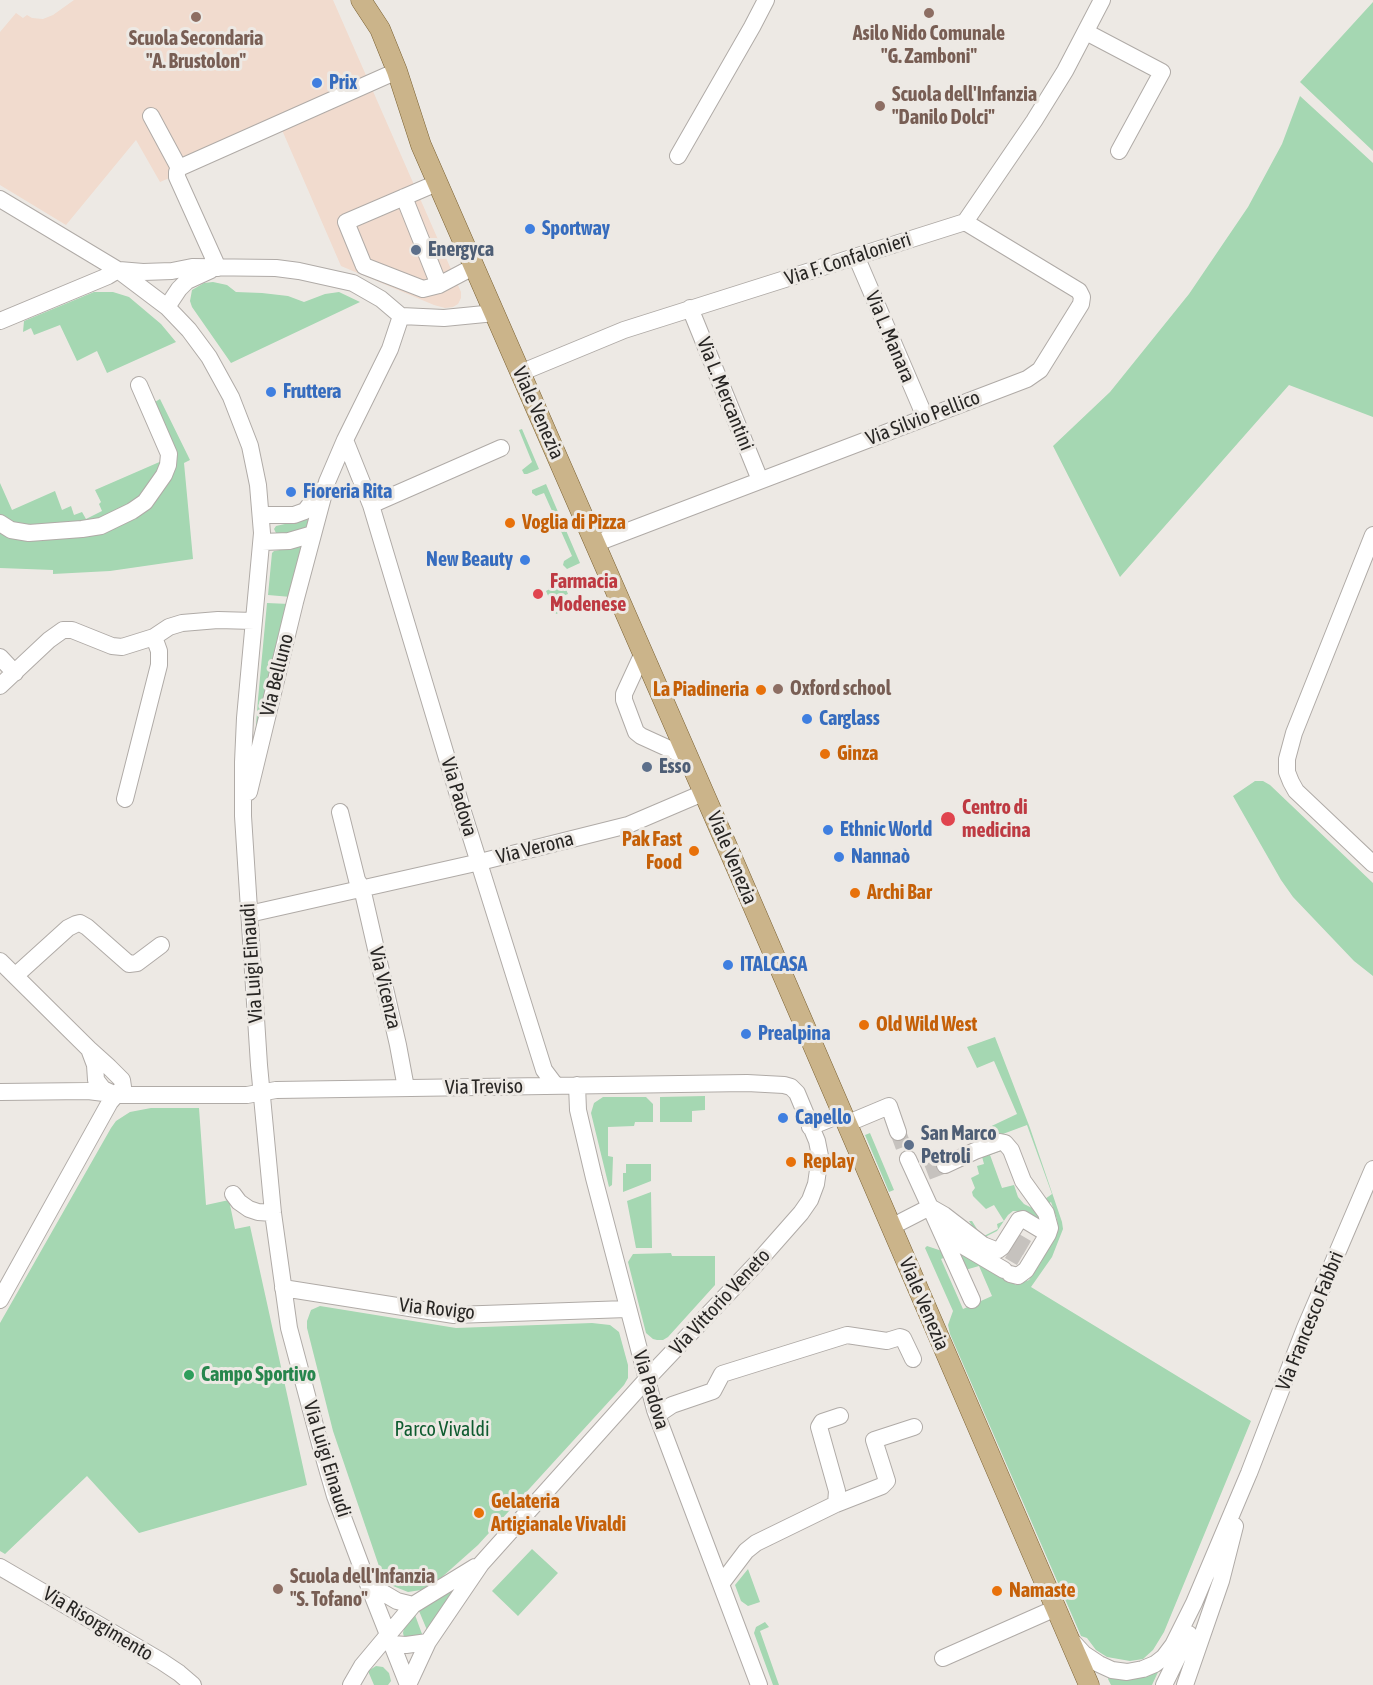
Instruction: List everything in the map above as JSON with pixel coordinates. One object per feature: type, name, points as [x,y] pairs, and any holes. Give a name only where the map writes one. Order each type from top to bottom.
[{"type":"main road","points":[[361,0],[380,29]]},
{"type":"main road","points":[[377,0],[380,29]]},
{"type":"main road","name":"Viale Venezia","points":[[380,29],[397,71],[421,146],[1089,1685]]},
{"type":"street","points":[[678,156],[766,0]]},
{"type":"street","points":[[965,222],[1065,71],[1102,0]]},
{"type":"street","points":[[1086,32],[1162,72],[1119,152]]},
{"type":"street","points":[[218,267],[177,177],[179,168],[397,71]]},
{"type":"street","points":[[151,116],[179,168]]},
{"type":"street","points":[[437,183],[346,222],[364,266],[423,289],[439,285],[475,266]]},
{"type":"street","points":[[404,197],[439,285]]},
{"type":"street","name":"Via Luigi Einaudi","points":[[0,199],[118,270],[162,303],[189,330],[209,357],[231,397],[250,446],[258,485],[262,542],[244,740],[243,816],[261,1092],[273,1213],[289,1328],[320,1444],[335,1496],[408,1685]]},
{"type":"street","name":"Via F. Confalonieri","points":[[520,373],[624,330],[965,222]]},
{"type":"street","name":"Via Silvio Pellico","points":[[594,544],[1033,375],[1040,370],[1081,304],[1082,297],[1079,291],[965,222]]},
{"type":"street","name":"Via L. Manara","points":[[856,256],[925,417]]},
{"type":"street","points":[[353,283],[356,273],[364,266]]},
{"type":"street","points":[[0,321],[118,270],[172,271],[192,267],[288,270],[353,283],[381,299],[401,316],[444,318],[495,313]]},
{"type":"street","points":[[162,303],[187,281],[218,267]]},
{"type":"street","points":[[162,303],[172,271]]},
{"type":"street","name":"Via L. Mercantini","points":[[690,308],[759,480]]},
{"type":"street","name":"Via Belluno","points":[[243,816],[312,534],[327,482],[390,349],[401,316]]},
{"type":"street","points":[[0,523],[11,530],[29,533],[82,530],[101,526],[145,502],[164,475],[169,454],[139,385]]},
{"type":"street","name":"Via Padova","points":[[345,440],[370,505],[544,1070],[556,1086]]},
{"type":"street","points":[[370,505],[501,448]]},
{"type":"street","name":"Via Belluno","points":[[261,515],[294,515],[305,511],[327,482]]},
{"type":"street","points":[[262,542],[289,541],[312,534]]},
{"type":"street","points":[[1373,535],[1294,733],[1287,759],[1287,772],[1296,791],[1373,864]]},
{"type":"street","points":[[0,686],[49,640],[63,630],[72,630],[112,646],[122,647],[154,637],[169,627],[182,623],[218,620],[254,621]]},
{"type":"street","points":[[125,799],[159,665],[159,651],[154,637]]},
{"type":"street","points":[[642,655],[624,694],[624,700],[636,732],[640,736],[687,757]]},
{"type":"street","points":[[0,657],[15,673]]},
{"type":"street","name":"Via Verona","points":[[249,914],[480,862],[628,825],[703,793]]},
{"type":"street","points":[[340,812],[357,880],[363,888]]},
{"type":"street","name":"Via Vicenza","points":[[363,888],[399,1045],[406,1088]]},
{"type":"street","points":[[15,976],[68,928],[80,923],[129,964],[137,963],[161,945]]},
{"type":"street","points":[[0,961],[89,1049],[95,1065],[96,1080],[103,1089],[124,1092]]},
{"type":"street","name":"Via Treviso","points":[[0,1092],[88,1091],[247,1095],[276,1090],[747,1083],[791,1087],[797,1093],[810,1127]]},
{"type":"street","name":"Via Padova","points":[[577,1085],[578,1110],[646,1380],[657,1415],[759,1685]]},
{"type":"street","points":[[0,1300],[110,1102],[124,1092]]},
{"type":"street","points":[[810,1127],[889,1106],[898,1132]]},
{"type":"street","name":"Via Vittorio Veneto","points":[[408,1685],[428,1642],[481,1564],[646,1380],[801,1213],[810,1200],[819,1169],[820,1156],[817,1141],[810,1127]]},
{"type":"street","points":[[930,1207],[988,1248],[998,1250],[1023,1244],[1050,1228],[1046,1213],[1023,1181],[1008,1146],[1000,1142],[945,1165]]},
{"type":"street","points":[[908,1160],[921,1174],[930,1207],[972,1300]]},
{"type":"street","name":"Via Francesco Fabbri","points":[[1064,1629],[1084,1654],[1112,1670],[1127,1672],[1155,1664],[1164,1657],[1179,1635],[1373,1169]]},
{"type":"street","points":[[233,1194],[249,1209],[273,1213]]},
{"type":"street","points":[[891,1227],[930,1207]]},
{"type":"street","points":[[943,1234],[1015,1276],[1023,1274],[1023,1244]]},
{"type":"street","name":"Via Rovigo","points":[[283,1288],[453,1315],[627,1310]]},
{"type":"street","points":[[657,1415],[672,1406],[713,1391],[722,1374],[848,1335],[887,1341],[900,1336],[913,1359]]},
{"type":"street","points":[[836,1504],[837,1491],[819,1427],[822,1422],[840,1416]]},
{"type":"street","points":[[721,1584],[746,1551],[756,1543],[836,1504],[882,1486],[887,1480],[874,1440],[914,1426]]},
{"type":"street","name":"Via Francesco Fabbri","points":[[1164,1685],[1184,1648],[1202,1604],[1248,1473]]},
{"type":"street","name":"Via Francesco Fabbri","points":[[1185,1685],[1221,1581],[1248,1473]]},
{"type":"street","name":"Via Vittorio Veneto","points":[[351,1685],[362,1666],[390,1639],[413,1605],[481,1564]]},
{"type":"street","name":"Via Risorgimento","points":[[0,1567],[153,1656],[193,1685]]},
{"type":"street","points":[[368,1584],[388,1597],[413,1605]]},
{"type":"street","points":[[943,1658],[1056,1608]]},
{"type":"street","points":[[390,1639],[405,1645],[428,1642]]},
{"type":"shaded area","points":[[74,0],[333,0],[461,292],[458,304],[445,308],[434,305],[341,266],[282,130],[160,182],[136,140],[66,225],[0,185],[0,32],[16,13],[23,18],[27,15],[43,19],[53,15]]},
{"type":"green space","points":[[1373,2],[1373,151],[1300,82]]},
{"type":"green space","points":[[1300,96],[1373,163],[1373,417],[1289,385],[1120,577],[1053,446],[1110,392],[1189,294],[1248,207],[1282,144]]},
{"type":"green space","points":[[204,283],[227,285],[236,292],[288,296],[304,302],[325,294],[339,292],[360,302],[231,363],[190,301],[192,290]]},
{"type":"green space","points":[[94,292],[113,292],[129,297],[161,324],[176,342],[107,373],[97,351],[77,361],[60,325],[34,335],[31,328],[23,332],[24,321]]},
{"type":"green space","points":[[160,399],[190,460],[184,463],[193,559],[110,571],[53,574],[53,570],[0,568],[0,483],[12,510],[55,491],[62,510],[71,506],[74,515],[82,512],[86,519],[102,511],[99,504],[101,502],[95,490],[164,460],[143,409]]},
{"type":"green space","points":[[522,429],[539,469],[527,474],[524,474],[522,470],[532,462],[519,430]]},
{"type":"green space","points":[[546,484],[580,563],[567,569],[563,565],[564,561],[572,556],[544,493],[536,496],[532,493],[532,490]]},
{"type":"green space","points":[[307,519],[308,527],[304,530],[277,535],[274,529],[276,526]]},
{"type":"green space","points":[[302,547],[291,597],[268,595],[272,553]]},
{"type":"green space","points":[[557,585],[566,589],[568,594],[557,598],[563,611],[556,614],[546,591]]},
{"type":"green space","points":[[267,603],[289,604],[255,739],[258,699]]},
{"type":"green space","points":[[1255,781],[1263,781],[1270,785],[1373,883],[1373,976],[1354,961],[1293,897],[1281,880],[1233,796]]},
{"type":"green space","points":[[995,1037],[1030,1128],[1062,1222],[1063,1229],[1052,1257],[1031,1287],[1251,1421],[1164,1632],[1153,1650],[1143,1659],[1130,1661],[1107,1657],[1096,1650],[1087,1638],[1081,1636],[950,1334],[948,1325],[953,1311],[925,1248],[927,1246],[942,1251],[946,1257],[941,1259],[963,1309],[992,1296],[979,1266],[965,1270],[961,1256],[970,1257],[1016,1285],[1029,1280],[1058,1229],[1051,1202],[1048,1204],[1045,1199],[1052,1194],[1027,1125],[976,1144],[981,1131],[1017,1114],[994,1061],[977,1068],[967,1047]]},
{"type":"green space","points":[[705,1096],[705,1110],[692,1111],[692,1122],[660,1122],[660,1097]]},
{"type":"green space","points":[[603,1097],[646,1097],[653,1104],[653,1122],[635,1122],[634,1126],[608,1127],[608,1156],[613,1157],[612,1185],[609,1187],[591,1113],[594,1103]]},
{"type":"green space","points":[[151,1108],[199,1108],[206,1205],[229,1200],[235,1229],[250,1226],[307,1485],[139,1533],[87,1476],[5,1554],[0,1551],[0,1323],[111,1128],[116,1121],[130,1112]]},
{"type":"green space","points":[[870,1133],[894,1190],[889,1192],[865,1135]]},
{"type":"green space","points":[[1000,1149],[1001,1151],[990,1155],[1002,1188],[1014,1185],[1018,1197],[1024,1204],[1036,1210],[1042,1223],[1024,1212],[1013,1211],[1004,1221],[994,1205],[986,1209],[973,1196],[972,1192],[975,1188],[971,1178],[979,1174],[977,1166],[984,1164],[981,1153]]},
{"type":"green space","points":[[626,1164],[651,1164],[651,1181],[623,1192],[623,1173],[626,1173]]},
{"type":"green space","points":[[651,1192],[652,1248],[636,1248],[627,1201]]},
{"type":"green space","points":[[969,1221],[972,1221],[982,1237],[998,1229],[997,1224],[1004,1221],[997,1231],[981,1239]]},
{"type":"green space","points":[[671,1253],[672,1256],[715,1256],[715,1285],[668,1337],[657,1340],[646,1333],[628,1262],[633,1254]]},
{"type":"green space","name":"Parco Vivaldi","points":[[320,1306],[456,1328],[592,1323],[610,1325],[619,1332],[628,1365],[628,1378],[478,1545],[442,1577],[421,1590],[408,1592],[393,1586],[382,1575],[333,1431],[307,1328],[311,1310]]},
{"type":"green space","points":[[532,1549],[558,1573],[518,1616],[492,1591]]},
{"type":"green space","points":[[748,1569],[760,1602],[748,1606],[741,1601],[735,1585]]},
{"type":"green space","points":[[456,1586],[427,1630],[419,1611]]},
{"type":"green space","points":[[415,1615],[422,1634],[411,1639],[404,1637],[404,1628]]},
{"type":"green space","points":[[765,1622],[769,1627],[760,1631],[779,1685],[773,1685],[754,1633],[756,1627]]},
{"type":"green space","points":[[376,1666],[383,1667],[389,1673],[391,1681],[388,1685],[374,1685],[368,1671]]},
{"type":"green space","points":[[1159,1670],[1152,1685],[1111,1685],[1108,1679],[1109,1676]]},
{"type":"tunnel","points":[[898,1132],[908,1159]]},
{"type":"tunnel","points":[[927,1172],[945,1165]]},
{"type":"tunnel","points":[[1015,1241],[1027,1248]]},
{"type":"tunnel","points":[[1009,1251],[1021,1258]]},
{"type":"place","name":"Asilo Nido Comunale \"G. Zamboni\"","points":[[929,13]]},
{"type":"place","name":"Scuola Secondaria \"A. Brustolon\"","points":[[196,17]]},
{"type":"place","name":"Prix","points":[[317,83]]},
{"type":"place","name":"Scuola dell'Infanzia \"Danilo Dolci\"","points":[[880,106]]},
{"type":"place","name":"Sportway","points":[[530,229]]},
{"type":"place","name":"Energyca","points":[[416,250]]},
{"type":"place","name":"Fruttera","points":[[271,392]]},
{"type":"place","name":"Fioreria Rita","points":[[291,492]]},
{"type":"place","name":"Voglia di Pizza","points":[[510,523]]},
{"type":"place","name":"New Beauty","points":[[525,560]]},
{"type":"place","name":"Farmacia Modenese","points":[[538,594]]},
{"type":"place","name":"Oxford school","points":[[778,689]]},
{"type":"place","name":"La Piadineria","points":[[761,690]]},
{"type":"place","name":"Carglass","points":[[807,719]]},
{"type":"place","name":"Ginza","points":[[825,754]]},
{"type":"place","name":"Esso","points":[[647,767]]},
{"type":"place","name":"Centro di medicina","points":[[948,819]]},
{"type":"place","name":"Ethnic World","points":[[828,830]]},
{"type":"place","name":"Pak Fast Food","points":[[694,851]]},
{"type":"place","name":"Nannaò","points":[[839,857]]},
{"type":"place","name":"Archi Bar","points":[[855,893]]},
{"type":"place","name":"ITALCASA","points":[[728,965]]},
{"type":"place","name":"Old Wild West","points":[[864,1025]]},
{"type":"place","name":"Prealpina","points":[[746,1034]]},
{"type":"place","name":"Capello","points":[[783,1118]]},
{"type":"place","name":"San Marco Petroli","points":[[909,1145]]},
{"type":"place","name":"Replay","points":[[791,1162]]},
{"type":"place","name":"Campo Sportivo","points":[[189,1375]]},
{"type":"place","name":"Gelateria Artigianale Vivaldi","points":[[479,1513]]},
{"type":"place","name":"Scuola dell'Infanzia \"S. Tofano\"","points":[[278,1589]]},
{"type":"place","name":"Namaste","points":[[997,1591]]}]
